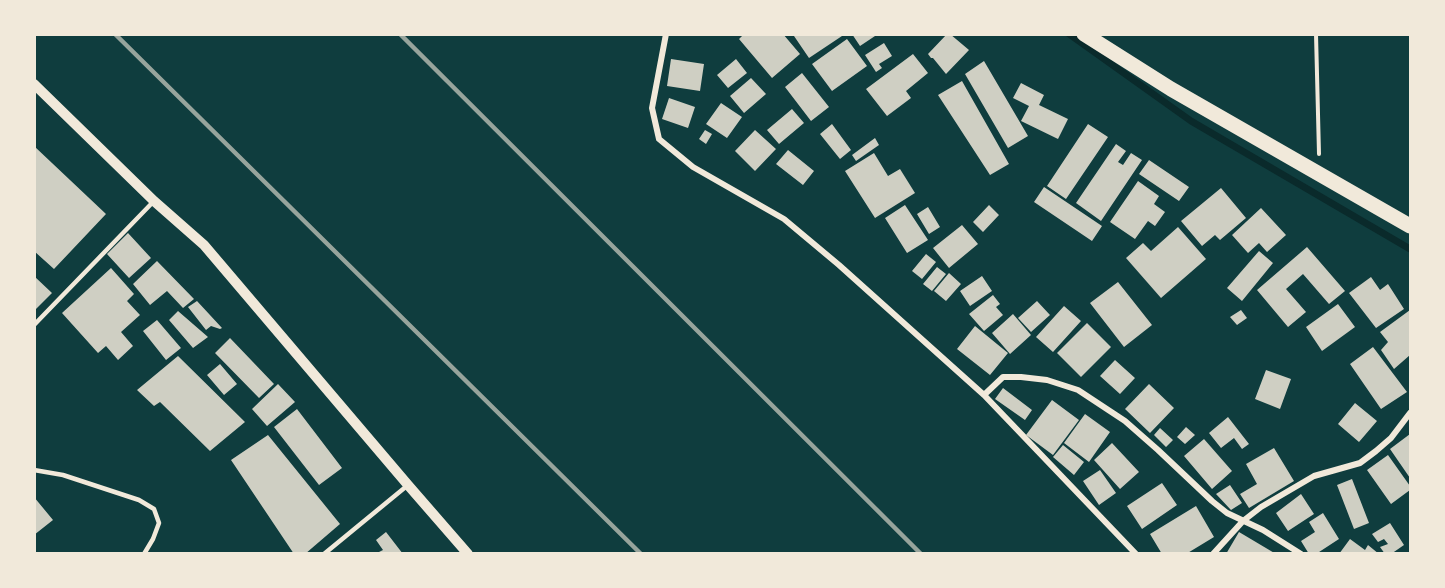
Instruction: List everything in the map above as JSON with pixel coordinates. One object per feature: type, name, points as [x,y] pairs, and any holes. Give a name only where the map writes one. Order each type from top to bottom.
[{"type":"main road","points":[[1084,34],[1171,89],[1410,226]]},
{"type":"street","points":[[666,34],[652,108],[658,139],[693,168],[784,219],[839,265],[984,395],[1136,554]]},
{"type":"street","points":[[34,84],[154,201],[204,245],[468,554]]},
{"type":"street","points":[[984,395],[1003,378],[1021,377],[1047,380],[1078,390],[1125,421],[1227,513],[1263,530],[1301,554]]},
{"type":"street","points":[[1213,554],[1244,521],[1262,507],[1314,476],[1360,463],[1391,438],[1410,413]]},
{"type":"lane","points":[[34,325],[154,201]]},
{"type":"lane","points":[[34,470],[63,475],[139,500],[154,509],[159,523],[144,554]]},
{"type":"lane","points":[[324,554],[408,485]]},
{"type":"path","points":[[1316,34],[1320,174]]},
{"type":"building","points":[[744,34],[783,34],[800,54],[772,78],[739,39]]},
{"type":"building","points":[[797,34],[845,34],[809,58],[794,36]]},
{"type":"building","points":[[852,34],[878,34],[860,46]]},
{"type":"building","points":[[947,34],[969,50],[946,74],[928,54]]},
{"type":"building","points":[[847,39],[867,66],[832,91],[812,64]]},
{"type":"building","points":[[884,43],[892,56],[879,64],[882,68],[876,72],[865,55]]},
{"type":"building","points":[[913,54],[928,73],[906,91],[911,98],[887,116],[866,89]]},
{"type":"building","points":[[671,59],[704,64],[700,91],[667,86]]},
{"type":"building","points":[[736,59],[747,73],[728,88],[717,75]]},
{"type":"building","points":[[984,61],[1028,136],[1008,148],[965,74]]},
{"type":"building","points":[[802,73],[829,107],[811,121],[785,87]]},
{"type":"building","points":[[751,78],[766,94],[744,113],[730,96]]},
{"type":"building","points":[[962,81],[1009,164],[990,175],[938,95]]},
{"type":"building","points":[[1021,83],[1044,95],[1039,105],[1068,119],[1058,139],[1021,121],[1029,106],[1013,98]]},
{"type":"building","points":[[669,98],[695,107],[688,128],[662,119]]},
{"type":"building","points":[[721,103],[742,117],[727,138],[706,124]]},
{"type":"building","points":[[792,109],[804,123],[779,144],[767,130]]},
{"type":"building","points":[[832,124],[851,150],[840,159],[820,134]]},
{"type":"building","points":[[1088,124],[1108,137],[1066,199],[1047,186]]},
{"type":"building","points":[[705,130],[712,134],[706,144],[699,139]]},
{"type":"building","points":[[755,130],[776,149],[755,171],[735,151]]},
{"type":"building","points":[[875,138],[879,145],[856,161],[852,155]]},
{"type":"building","points":[[1116,144],[1126,151],[1118,162],[1123,165],[1131,153],[1142,160],[1101,221],[1076,203]]},
{"type":"building","points":[[34,146],[106,214],[54,269],[34,251]]},
{"type":"building","points":[[788,150],[814,171],[803,185],[776,164]]},
{"type":"building","points":[[874,153],[888,176],[900,169],[915,193],[875,218],[845,171]]},
{"type":"building","points":[[1149,160],[1189,187],[1179,201],[1139,174]]},
{"type":"building","points":[[1138,181],[1159,196],[1154,204],[1165,212],[1155,226],[1148,221],[1135,239],[1110,222]]},
{"type":"building","points":[[1044,187],[1102,226],[1092,241],[1034,202]]},
{"type":"building","points":[[1221,188],[1246,218],[1220,240],[1215,235],[1202,246],[1181,221]]},
{"type":"building","points":[[905,205],[928,240],[907,253],[885,218]]},
{"type":"building","points":[[989,205],[999,215],[983,232],[973,222]]},
{"type":"building","points":[[928,207],[940,227],[929,234],[917,214]]},
{"type":"building","points":[[1261,208],[1286,235],[1267,252],[1259,243],[1248,253],[1232,235]]},
{"type":"building","points":[[962,225],[978,244],[949,268],[933,248]]},
{"type":"building","points":[[1178,227],[1206,259],[1161,298],[1126,258],[1143,243],[1151,251]]},
{"type":"building","points":[[128,233],[151,258],[129,278],[107,254]]},
{"type":"building","points":[[1307,247],[1345,291],[1329,304],[1303,274],[1286,289],[1306,312],[1288,327],[1257,290]]},
{"type":"building","points":[[1259,251],[1273,263],[1242,301],[1227,288]]},
{"type":"building","points":[[926,254],[936,262],[922,279],[912,271]]},
{"type":"building","points":[[157,261],[194,299],[183,308],[167,291],[150,305],[133,284]]},
{"type":"building","points":[[937,267],[946,274],[932,291],[923,284]]},
{"type":"building","points":[[111,268],[134,294],[127,301],[140,315],[121,332],[133,346],[118,360],[106,346],[98,353],[62,313]]},
{"type":"building","points":[[949,273],[961,284],[946,301],[934,291]]},
{"type":"building","points":[[34,276],[52,293],[34,311]]},
{"type":"building","points":[[982,276],[992,291],[970,306],[960,291]]},
{"type":"building","points":[[1371,277],[1380,290],[1388,284],[1404,309],[1376,328],[1349,293]]},
{"type":"building","points":[[1118,282],[1152,325],[1124,347],[1090,303]]},
{"type":"building","points":[[993,295],[1000,304],[996,307],[1003,315],[984,331],[969,314]]},
{"type":"building","points":[[197,301],[222,328],[211,326],[206,330],[188,307]]},
{"type":"building","points":[[1037,301],[1050,315],[1031,332],[1018,318]]},
{"type":"building","points":[[1338,304],[1355,327],[1322,351],[1306,327]]},
{"type":"building","points":[[1064,306],[1081,321],[1053,352],[1036,337]]},
{"type":"building","points":[[1241,310],[1247,318],[1237,325],[1230,317]]},
{"type":"building","points":[[1410,310],[1410,355],[1394,369],[1381,350],[1388,342],[1380,332]]},
{"type":"building","points":[[178,311],[208,337],[193,348],[169,320]]},
{"type":"building","points":[[1013,314],[1031,335],[1010,354],[992,333]]},
{"type":"building","points":[[157,320],[181,348],[166,360],[143,331]]},
{"type":"building","points":[[1087,323],[1111,347],[1081,377],[1057,353]]},
{"type":"building","points":[[975,326],[1008,353],[990,375],[957,349]]},
{"type":"building","points":[[230,338],[274,384],[259,398],[215,353]]},
{"type":"building","points":[[1373,347],[1407,392],[1381,409],[1350,364]]},
{"type":"building","points":[[178,356],[245,422],[210,451],[160,402],[154,406],[137,390]]},
{"type":"building","points":[[1115,360],[1135,378],[1120,394],[1100,376]]},
{"type":"building","points":[[220,364],[237,384],[224,395],[207,375]]},
{"type":"building","points":[[1266,370],[1291,379],[1280,409],[1255,399]]},
{"type":"building","points":[[278,384],[295,402],[267,426],[252,409]]},
{"type":"building","points":[[1149,384],[1174,408],[1150,433],[1125,409]]},
{"type":"building","points":[[1003,388],[1032,410],[1025,420],[995,399]]},
{"type":"building","points":[[1052,400],[1079,420],[1053,455],[1026,435]]},
{"type":"building","points":[[1355,403],[1377,421],[1359,442],[1338,424]]},
{"type":"building","points":[[297,409],[342,468],[319,485],[274,427]]},
{"type":"building","points":[[1085,414],[1110,432],[1089,462],[1064,443]]},
{"type":"building","points":[[1228,417],[1249,444],[1242,449],[1234,438],[1221,448],[1209,433]]},
{"type":"building","points":[[1186,427],[1195,435],[1185,444],[1177,437]]},
{"type":"building","points":[[1160,428],[1173,440],[1166,447],[1154,435]]},
{"type":"building","points":[[1410,434],[1410,478],[1390,449]]},
{"type":"building","points":[[268,435],[340,524],[305,554],[294,554],[231,460]]},
{"type":"building","points":[[1204,439],[1232,471],[1212,489],[1184,456]]},
{"type":"building","points":[[1112,443],[1139,472],[1120,489],[1094,460]]},
{"type":"building","points":[[1063,445],[1084,462],[1074,475],[1053,457]]},
{"type":"building","points":[[1274,448],[1294,481],[1249,508],[1240,494],[1257,484],[1246,464]]},
{"type":"building","points":[[1388,455],[1410,486],[1410,490],[1391,504],[1367,470]]},
{"type":"building","points":[[1100,470],[1116,493],[1099,505],[1083,481]]},
{"type":"building","points":[[1352,479],[1369,523],[1354,529],[1337,485]]},
{"type":"building","points":[[1162,483],[1177,505],[1142,529],[1127,506]]},
{"type":"building","points":[[1230,485],[1242,503],[1231,510],[1216,494]]},
{"type":"building","points":[[1301,494],[1314,514],[1288,531],[1276,513]]},
{"type":"building","points":[[34,497],[53,520],[34,535]]},
{"type":"building","points":[[1196,506],[1214,537],[1186,554],[1162,554],[1150,534]]},
{"type":"building","points":[[1323,513],[1339,539],[1316,554],[1309,554],[1301,541],[1315,532],[1309,522]]},
{"type":"building","points":[[1390,523],[1404,545],[1391,554],[1385,554],[1380,547],[1388,544],[1384,539],[1378,542],[1372,534]]},
{"type":"building","points":[[386,532],[403,554],[375,554],[383,550],[376,540]]},
{"type":"building","points":[[1239,532],[1276,554],[1226,554]]},
{"type":"building","points":[[1350,539],[1365,550],[1368,545],[1379,554],[1339,554]]},
{"type":"waterway","points":[[1069,34],[1191,121],[1410,249]]},
{"type":"railway","points":[[115,34],[641,554]]},
{"type":"railway","points":[[400,34],[921,554]]}]
